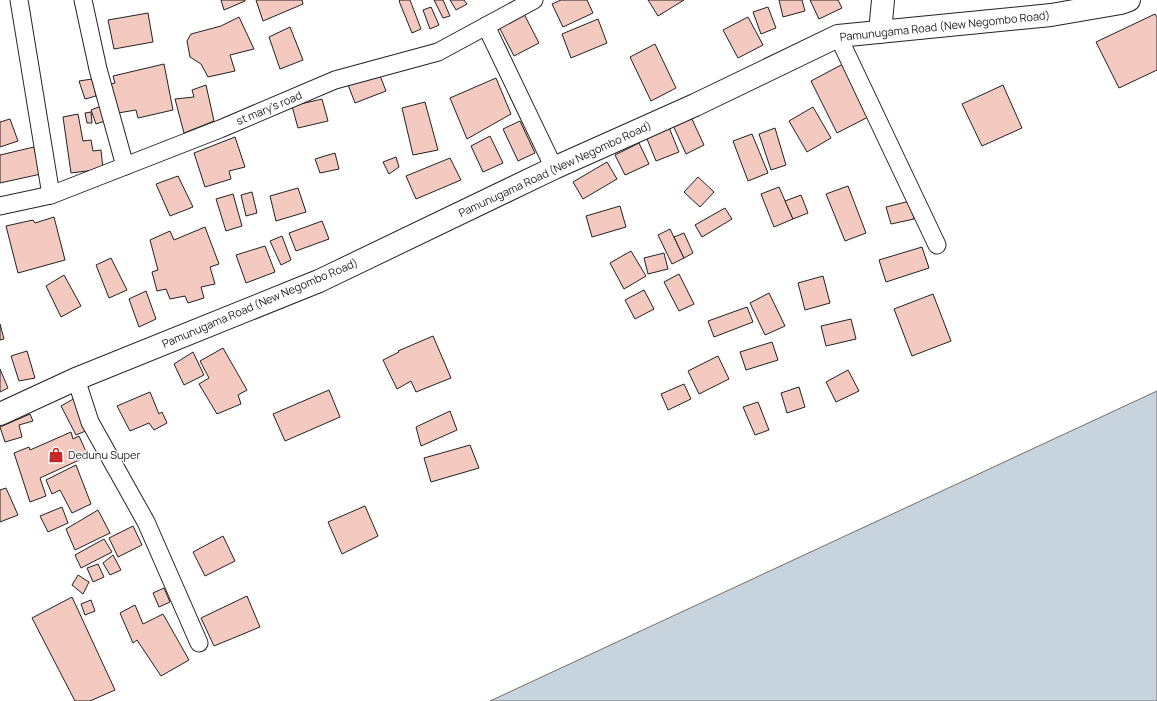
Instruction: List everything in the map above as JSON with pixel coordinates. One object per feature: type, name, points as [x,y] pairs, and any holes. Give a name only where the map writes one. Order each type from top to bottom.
[{"type":"main road","points":[[880,32],[883,0]]},
{"type":"main road","name":"Pamunugama Road (New Negombo Road)","points":[[0,414],[76,379],[319,281],[554,168],[695,105],[838,36],[1051,16],[1121,4],[1129,0]]},
{"type":"street","points":[[19,0],[51,195]]},
{"type":"street","points":[[82,0],[98,68],[125,166]]},
{"type":"street","name":"st mary's road","points":[[0,206],[51,195],[220,129],[335,80],[438,52],[534,0]]},
{"type":"street","points":[[486,26],[554,168]]},
{"type":"street","points":[[838,36],[937,245]]},
{"type":"street","points":[[76,379],[90,422],[146,522],[199,643]]},
{"type":"shaded area","points":[[1157,391],[1157,701],[490,701]]},
{"type":"building","points":[[221,0],[245,0],[245,1],[224,10]]},
{"type":"building","points":[[256,0],[302,0],[303,4],[263,21]]},
{"type":"building","points":[[410,0],[421,29],[412,33],[399,1]]},
{"type":"building","points":[[434,0],[443,0],[450,16],[443,18]]},
{"type":"building","points":[[450,0],[464,0],[467,4],[456,10]]},
{"type":"building","points":[[561,0],[587,0],[593,13],[563,27],[552,4]]},
{"type":"building","points":[[648,0],[684,0],[658,16]]},
{"type":"building","points":[[779,0],[802,0],[805,11],[783,17]]},
{"type":"building","points":[[810,0],[838,0],[842,8],[819,19]]},
{"type":"building","points":[[431,7],[439,25],[430,29],[423,10]]},
{"type":"building","points":[[768,7],[776,28],[761,34],[753,12]]},
{"type":"building","points":[[148,13],[153,42],[114,49],[108,20]]},
{"type":"building","points":[[524,14],[539,43],[514,56],[499,27]]},
{"type":"building","points":[[1155,14],[1157,17],[1157,70],[1119,88],[1096,42]]},
{"type":"building","points":[[239,17],[254,49],[230,55],[235,71],[208,77],[201,64],[190,57],[187,41],[191,34],[221,26]]},
{"type":"building","points":[[748,17],[763,45],[738,58],[723,30]]},
{"type":"building","points":[[598,19],[607,43],[571,58],[562,34]]},
{"type":"building","points":[[290,27],[303,60],[280,69],[269,37]]},
{"type":"building","points":[[655,44],[676,88],[651,101],[630,57]]},
{"type":"building","points":[[164,64],[173,110],[138,118],[136,110],[112,114],[107,85],[115,83],[113,76]]},
{"type":"building","points":[[843,64],[870,116],[837,133],[811,81]]},
{"type":"building","points":[[379,73],[386,91],[355,103],[347,82]]},
{"type":"building","points":[[496,78],[511,114],[467,139],[450,98]]},
{"type":"building","points":[[92,79],[96,96],[85,99],[79,81]]},
{"type":"building","points":[[206,85],[214,121],[184,133],[175,99],[194,97],[192,90]]},
{"type":"building","points":[[1003,85],[1022,128],[982,146],[962,104]]},
{"type":"building","points":[[322,99],[328,121],[298,128],[292,106]]},
{"type":"building","points":[[425,102],[438,150],[413,155],[402,108]]},
{"type":"building","points":[[101,106],[105,121],[96,124],[91,110]]},
{"type":"building","points":[[813,107],[831,138],[807,152],[789,121]]},
{"type":"building","points":[[91,112],[92,123],[87,123],[85,113]]},
{"type":"building","points":[[78,114],[83,141],[91,140],[93,151],[101,150],[103,169],[71,173],[63,117]]},
{"type":"building","points":[[690,115],[704,145],[686,154],[672,123]]},
{"type":"building","points":[[10,119],[18,141],[0,147],[0,122]]},
{"type":"building","points":[[520,121],[535,153],[518,161],[503,129]]},
{"type":"building","points":[[668,125],[679,152],[656,161],[645,134]]},
{"type":"building","points":[[775,128],[786,165],[771,170],[759,134]]},
{"type":"building","points":[[752,134],[768,173],[748,181],[733,141]]},
{"type":"building","points":[[490,136],[503,163],[483,172],[471,146]]},
{"type":"building","points":[[235,137],[245,167],[229,171],[231,179],[205,187],[194,153]]},
{"type":"building","points":[[639,143],[649,164],[625,175],[615,155]]},
{"type":"building","points":[[34,147],[41,174],[0,183],[0,155]]},
{"type":"building","points":[[335,153],[339,169],[320,173],[315,159]]},
{"type":"building","points":[[396,157],[399,167],[389,174],[383,162]]},
{"type":"building","points":[[450,158],[461,180],[416,199],[406,176]]},
{"type":"building","points":[[607,162],[617,179],[583,199],[573,182]]},
{"type":"building","points":[[178,176],[193,207],[170,216],[156,184]]},
{"type":"building","points":[[698,177],[714,192],[700,207],[684,192]]},
{"type":"building","points":[[848,186],[866,233],[845,241],[826,194]]},
{"type":"building","points":[[779,187],[793,219],[774,227],[761,194]]},
{"type":"building","points":[[298,188],[306,212],[276,221],[270,196]]},
{"type":"building","points":[[252,192],[257,213],[246,216],[241,195]]},
{"type":"building","points":[[233,194],[242,226],[226,231],[216,199]]},
{"type":"building","points":[[801,195],[808,213],[793,219],[785,201]]},
{"type":"building","points":[[910,201],[914,219],[891,224],[886,207]]},
{"type":"building","points":[[620,206],[626,227],[592,237],[586,216]]},
{"type":"building","points":[[725,208],[732,219],[702,237],[695,225]]},
{"type":"building","points":[[54,217],[65,260],[18,273],[6,226],[33,220],[35,223]]},
{"type":"building","points":[[322,221],[329,239],[296,251],[289,233]]},
{"type":"building","points":[[205,227],[219,264],[210,267],[215,284],[201,287],[204,298],[188,303],[185,296],[170,299],[166,289],[157,291],[152,272],[158,270],[150,240],[170,231],[174,240]]},
{"type":"building","points":[[670,229],[684,258],[672,264],[658,235]]},
{"type":"building","points":[[684,233],[693,253],[684,258],[674,237]]},
{"type":"building","points":[[282,236],[291,260],[281,265],[270,241]]},
{"type":"building","points":[[265,246],[275,272],[246,283],[236,255]]},
{"type":"building","points":[[922,247],[929,268],[886,282],[879,260]]},
{"type":"building","points":[[631,251],[646,276],[624,289],[610,263]]},
{"type":"building","points":[[664,253],[668,269],[648,274],[644,258]]},
{"type":"building","points":[[111,258],[127,290],[109,298],[96,265]]},
{"type":"building","points":[[679,274],[694,304],[679,311],[664,282]]},
{"type":"building","points":[[64,275],[81,306],[61,317],[46,286]]},
{"type":"building","points":[[823,276],[830,303],[805,310],[798,283]]},
{"type":"building","points":[[644,290],[654,309],[635,319],[625,300]]},
{"type":"building","points":[[146,291],[156,319],[139,327],[129,299]]},
{"type":"building","points":[[769,293],[785,326],[765,335],[750,303]]},
{"type":"building","points":[[933,294],[951,341],[912,356],[894,309]]},
{"type":"building","points":[[747,307],[753,322],[714,337],[708,321]]},
{"type":"building","points":[[851,319],[856,339],[826,346],[821,326]]},
{"type":"building","points":[[0,324],[4,339],[0,340]]},
{"type":"building","points":[[433,336],[451,378],[416,392],[411,381],[397,389],[383,360],[399,352],[398,351]]},
{"type":"building","points":[[772,342],[778,360],[746,370],[740,352]]},
{"type":"building","points":[[223,348],[247,390],[238,395],[241,404],[217,414],[199,384],[209,378],[200,361]]},
{"type":"building","points":[[27,351],[35,378],[19,381],[11,356]]},
{"type":"building","points":[[193,352],[204,375],[184,385],[174,364]]},
{"type":"building","points":[[718,356],[729,379],[699,394],[688,371]]},
{"type":"building","points":[[0,369],[8,388],[0,392]]},
{"type":"building","points":[[848,370],[859,391],[836,402],[826,382]]},
{"type":"building","points":[[684,384],[691,399],[668,410],[661,394]]},
{"type":"building","points":[[799,387],[805,407],[787,413],[781,393]]},
{"type":"building","points":[[329,390],[340,417],[285,441],[273,414]]},
{"type":"building","points":[[150,392],[159,414],[162,412],[167,423],[154,430],[149,423],[130,431],[117,406]]},
{"type":"building","points":[[75,398],[88,430],[76,435],[61,406]]},
{"type":"building","points":[[758,402],[769,430],[755,435],[743,407]]},
{"type":"building","points":[[450,411],[457,430],[421,446],[416,427]]},
{"type":"building","points":[[30,414],[33,421],[19,425],[22,437],[5,442],[0,427]]},
{"type":"building","points":[[71,432],[73,439],[79,436],[88,456],[40,478],[46,496],[30,502],[14,453],[29,447],[30,450]]},
{"type":"building","points":[[470,445],[479,468],[431,482],[424,458]]},
{"type":"building","points":[[76,465],[91,504],[72,513],[60,490],[52,494],[46,480]]},
{"type":"building","points":[[6,488],[18,515],[0,522],[0,490]]},
{"type":"building","points":[[365,506],[378,536],[342,554],[328,522]]},
{"type":"building","points":[[62,507],[68,523],[48,532],[40,516]]},
{"type":"building","points":[[98,510],[110,533],[75,550],[66,529]]},
{"type":"building","points":[[133,526],[142,545],[118,557],[109,538]]},
{"type":"building","points":[[223,536],[235,561],[205,576],[193,552]]},
{"type":"building","points":[[104,539],[112,552],[81,568],[75,555]]},
{"type":"building","points":[[113,555],[121,570],[110,575],[103,563]]},
{"type":"building","points":[[98,564],[104,577],[93,582],[87,568]]},
{"type":"building","points":[[78,575],[89,582],[83,594],[72,585]]},
{"type":"building","points":[[164,588],[170,602],[159,607],[153,593]]},
{"type":"building","points":[[247,596],[260,627],[214,646],[201,618]]},
{"type":"building","points":[[72,597],[115,690],[90,701],[75,701],[32,618]]},
{"type":"building","points":[[91,600],[95,611],[85,615],[81,604]]},
{"type":"building","points":[[135,605],[143,624],[163,614],[189,660],[161,676],[137,640],[133,643],[120,613]]},
{"type":"place","name":"Dedunu Super","points":[[56,455]]}]
